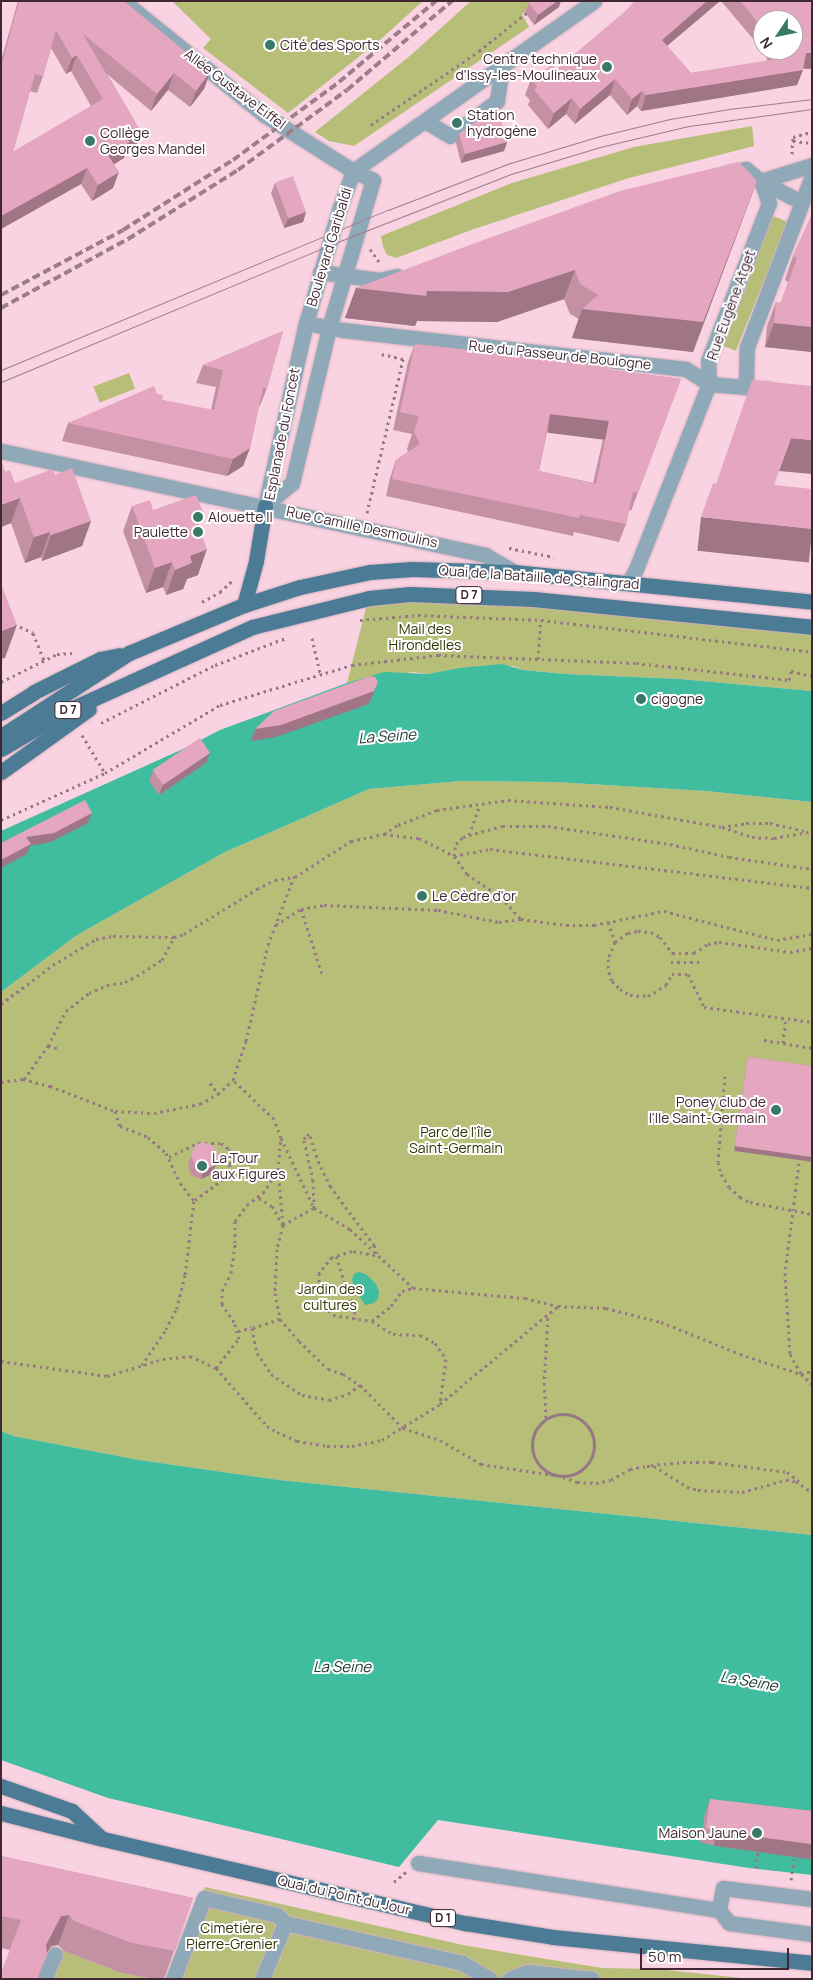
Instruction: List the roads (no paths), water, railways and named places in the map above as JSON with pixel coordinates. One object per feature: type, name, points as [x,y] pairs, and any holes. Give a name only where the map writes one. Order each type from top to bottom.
[{"type":"main road","points":[[244,605],[256,561],[265,506]]},
{"type":"main road","name":"Quai de la Bataille de Stalingrad","points":[[129,653],[244,605],[300,587],[370,572],[412,568],[514,572],[812,602]]},
{"type":"main road","name":"Quai de la Bataille de Stalingrad","points":[[139,677],[252,627],[369,598],[410,594],[471,595],[543,600],[812,627]]},
{"type":"main road","points":[[1,713],[34,692],[100,659],[129,653]]},
{"type":"main road","name":"D 7","points":[[1,736],[129,653]]},
{"type":"main road","points":[[1,772],[72,720],[139,677]]},
{"type":"main road","name":"D 7","points":[[1,749],[64,712],[139,677]]},
{"type":"main road","points":[[1,1786],[72,1811],[102,1839]]},
{"type":"main road","name":"Quai du Point du Jour","points":[[6,1816],[465,1923],[553,1936],[812,1963]]},
{"type":"street","name":"Allée Gustave Eiffel","points":[[123,1],[263,114],[353,171]]},
{"type":"street","name":"Boulevard Garibaldi","points":[[306,323],[320,272],[353,171],[594,1]]},
{"type":"street","points":[[425,121],[450,136],[497,101],[502,66]]},
{"type":"street","name":"Boulevard Garibaldi","points":[[329,328],[380,153]]},
{"type":"street","points":[[761,181],[812,165]]},
{"type":"street","points":[[716,175],[746,169],[761,181],[801,202]]},
{"type":"street","name":"Boulevard Garibaldi","points":[[353,171],[373,180]]},
{"type":"street","points":[[746,386],[747,346],[812,176]]},
{"type":"street","name":"Rue Eugène Atget","points":[[628,583],[709,384],[708,362],[769,203],[761,181]]},
{"type":"street","points":[[320,272],[343,277],[387,279],[410,272]]},
{"type":"street","name":"Rue du Passeur de Boulogne","points":[[306,323],[329,328],[686,369],[709,384]]},
{"type":"street","name":"Esplanade du Foncet","points":[[265,506],[306,323]]},
{"type":"street","name":"Esplanade du Foncet","points":[[265,506],[292,483],[329,328]]},
{"type":"street","points":[[709,384],[786,391]]},
{"type":"street","name":"Rue Camille Desmoulins","points":[[1,451],[265,506],[485,555],[514,572]]},
{"type":"street","points":[[418,1862],[719,1910],[729,1924],[812,1934]]},
{"type":"street","points":[[719,1910],[723,1888],[812,1899]]},
{"type":"street","points":[[174,1979],[204,1898],[277,1915],[285,1923],[462,1963],[490,1979]]},
{"type":"street","points":[[262,1979],[285,1923]]},
{"type":"street","points":[[44,1979],[54,1954]]},
{"type":"street","points":[[510,1979],[527,1972],[592,1979]]},
{"type":"water","name":"La Seine","points":[[502,664],[523,670],[565,674],[680,679],[812,691],[812,802],[706,791],[555,782],[461,781],[369,789],[223,853],[77,935],[1,992],[1,831],[183,749],[220,730],[347,683],[384,672],[428,674],[459,668]]},
{"type":"water","points":[[360,1272],[367,1275],[376,1284],[379,1292],[378,1299],[374,1303],[365,1305],[354,1288],[352,1279],[355,1273]]},
{"type":"water","name":"La Seine","points":[[1,1431],[13,1436],[139,1460],[279,1480],[812,1535],[812,1875],[749,1868],[438,1820],[399,1867],[108,1798],[1,1760]]},
{"type":"tram line","points":[[1,370],[388,210],[507,164],[600,136],[670,119],[729,109],[812,99]]},
{"type":"tram line","points":[[1,382],[335,243],[511,174],[600,147],[689,126],[812,109]]},
{"type":"railway","points":[[1,295],[123,230],[233,160],[339,82],[436,1]]},
{"type":"railway","points":[[1,308],[128,239],[238,170],[347,90],[452,1]]},
{"type":"place","name":"Cité des Sports","points":[[270,45]]},
{"type":"place","name":"Centre technique d'Issy-les-Moulineaux","points":[[607,67]]},
{"type":"place","name":"Station hydrogène","points":[[457,123]]},
{"type":"place","name":"Collège Georges Mandel","points":[[90,141]]},
{"type":"place","name":"Alouette II","points":[[198,517]]},
{"type":"place","name":"Paulette","points":[[198,532]]},
{"type":"place","name":"cigogne","points":[[641,699]]},
{"type":"place","name":"Le Cèdre d'or","points":[[422,896]]},
{"type":"place","name":"Poney club de l'Ile Saint-Germain","points":[[776,1110]]},
{"type":"place","name":"La Tour aux Figures","points":[[202,1166]]},
{"type":"place","name":"Maison Jaune","points":[[757,1833]]},
{"type":"park label","name":"Mail des Hirondelles","points":[[425,638]]},
{"type":"park label","name":"Parc de l'île Saint-Germain","points":[[456,1140]]},
{"type":"park label","name":"Jardin des cultures","points":[[330,1298]]},
{"type":"park label","name":"Cimetière Pierre-Grenier","points":[[232,1936]]}]
